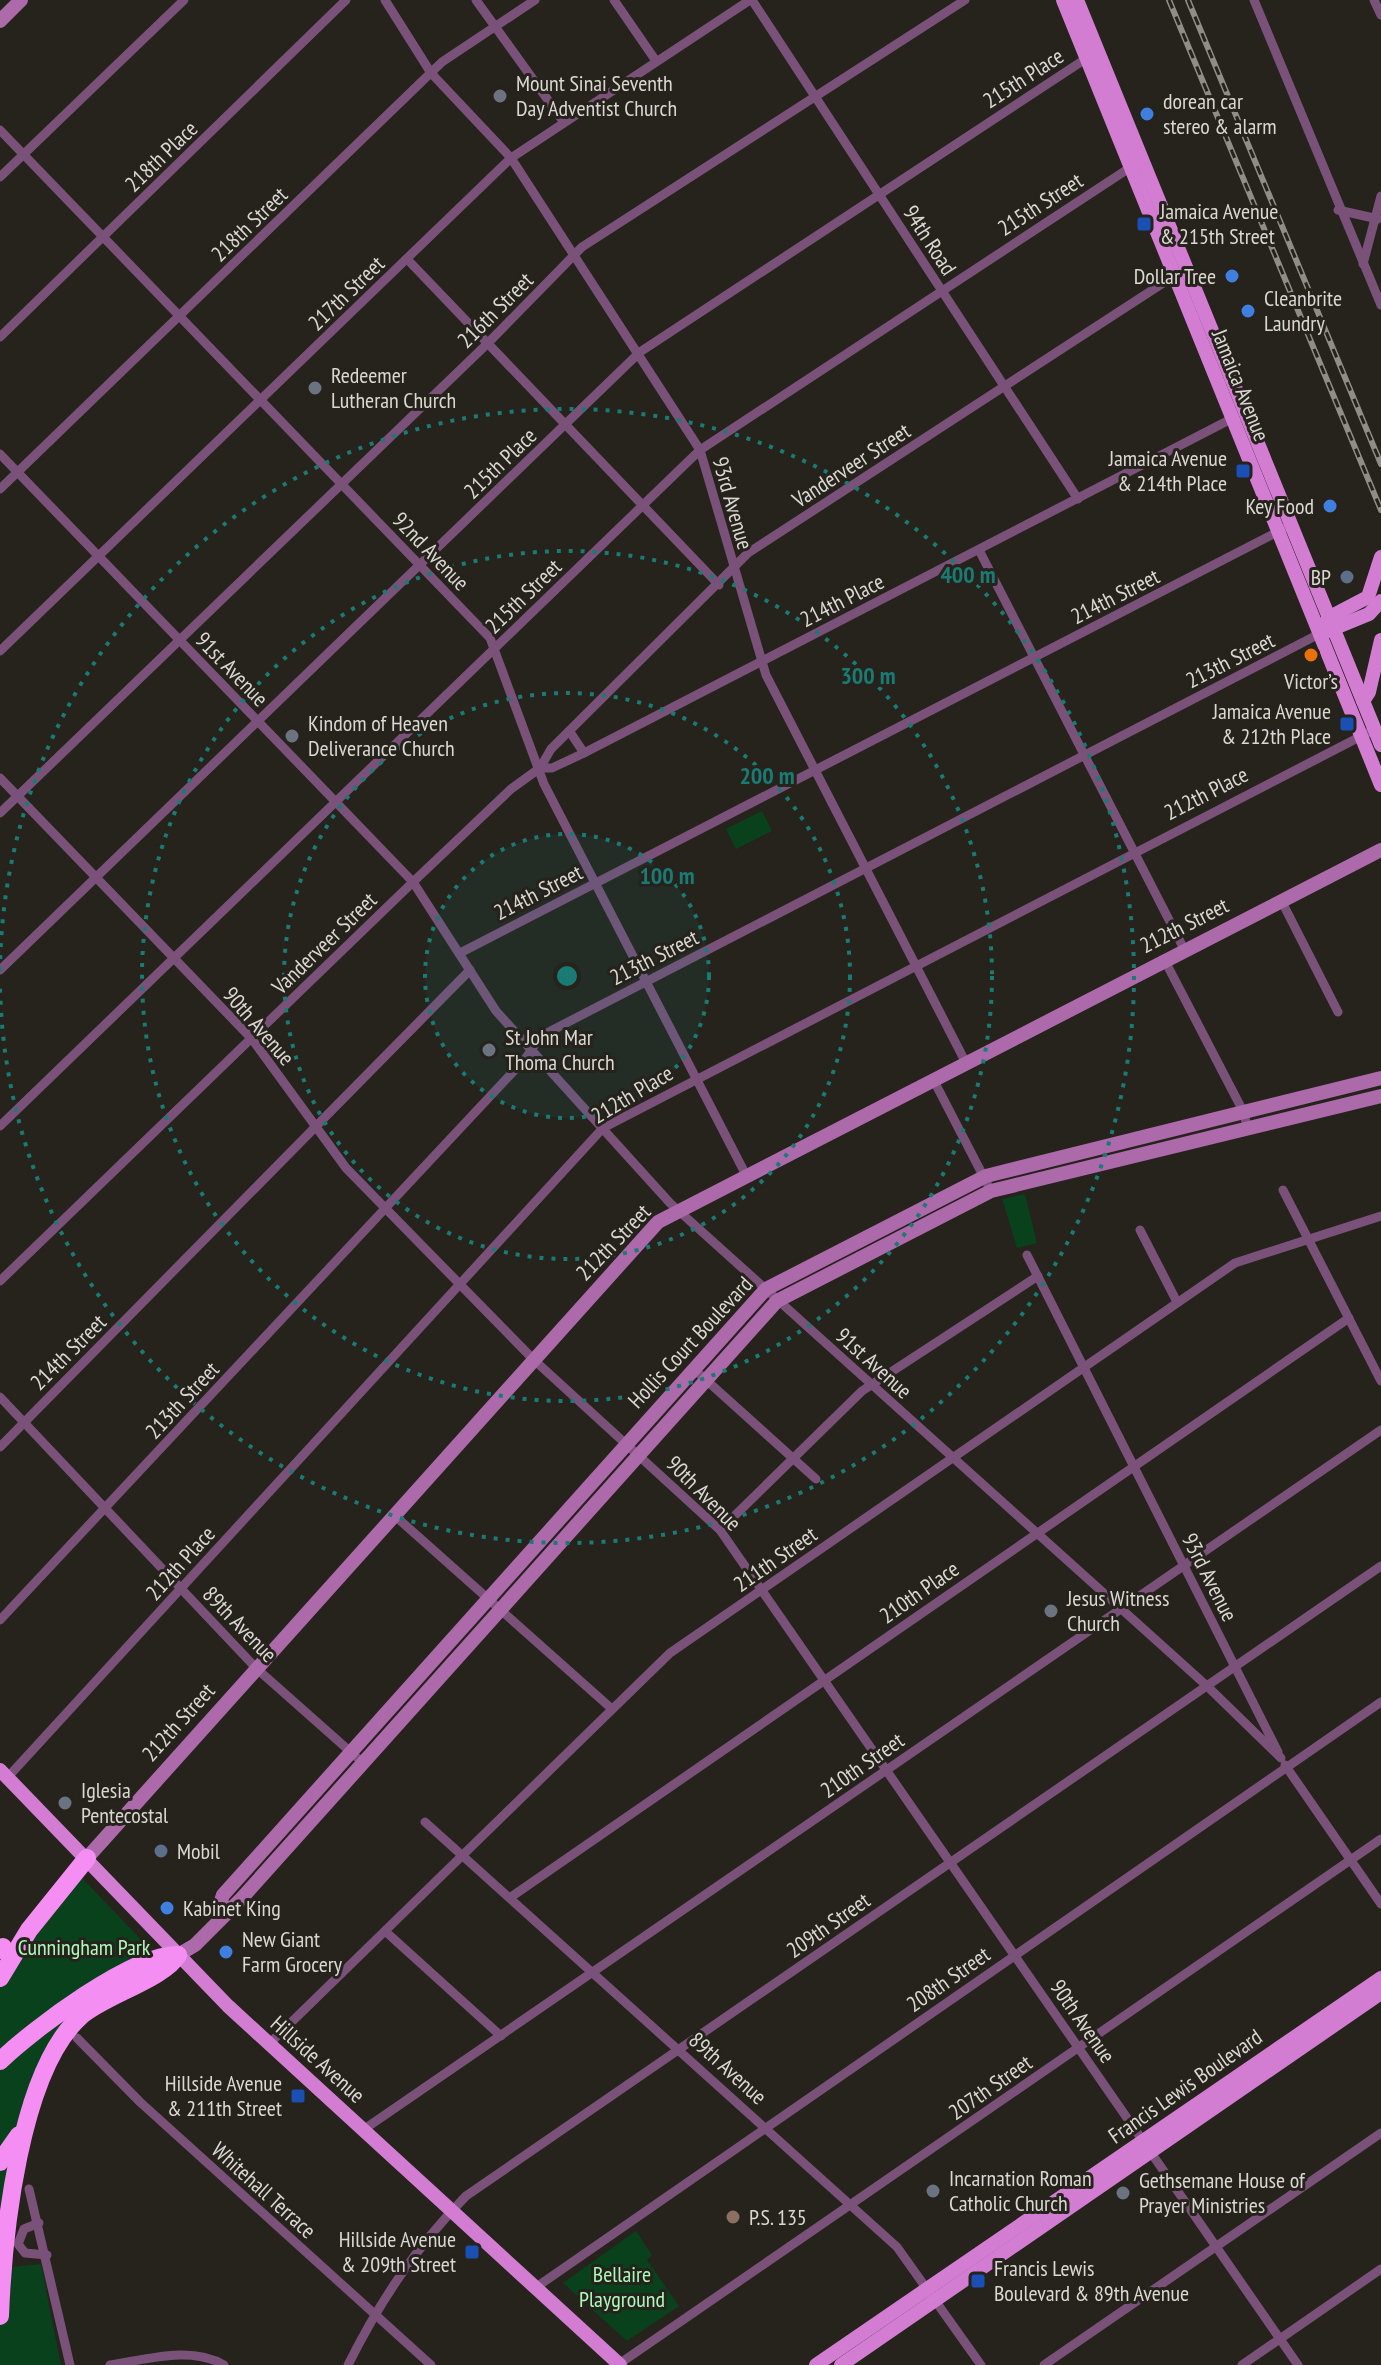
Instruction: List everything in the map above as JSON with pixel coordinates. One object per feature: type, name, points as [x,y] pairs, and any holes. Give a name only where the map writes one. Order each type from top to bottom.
[{"type":"highway","points":[[0,1978],[40,1915],[87,1858]]},
{"type":"highway","points":[[1,1949],[40,1915]]},
{"type":"highway","points":[[0,2061],[71,2004],[155,1958],[178,1955]]},
{"type":"highway","points":[[0,2162],[19,2135],[62,2039],[80,2017],[165,1968],[178,1955]]},
{"type":"highway","points":[[0,2316],[9,2196],[45,2074]]},
{"type":"main road","points":[[0,21],[21,0]]},
{"type":"main road","name":"Jamaica Avenue","points":[[1063,0],[1092,55],[1137,163],[1283,529],[1363,701],[1381,785]]},
{"type":"main road","name":"Jamaica Avenue","points":[[1077,0],[1092,55]]},
{"type":"main road","points":[[1328,627],[1369,614],[1375,599],[1381,557]]},
{"type":"main road","name":"Jamaica Avenue","points":[[1328,627],[1329,654],[1368,732],[1381,745]]},
{"type":"main road","points":[[1363,701],[1369,692],[1381,640]]},
{"type":"main road","name":"212th Street","points":[[87,1858],[658,1222],[1381,850]]},
{"type":"main road","points":[[1375,1079],[1378,1097]]},
{"type":"main road","name":"Hollis Court Boulevard","points":[[178,1955],[195,1945],[229,1909],[271,1854],[584,1504],[639,1454],[766,1289],[918,1229],[991,1191],[1158,1151],[1305,1097],[1375,1079]]},
{"type":"main road","points":[[1305,1097],[1309,1113]]},
{"type":"main road","name":"Hollis Court Boulevard","points":[[584,1504],[627,1444],[777,1301],[910,1215],[986,1176],[1153,1133],[1309,1113],[1378,1097]]},
{"type":"main road","points":[[1153,1133],[1158,1151]]},
{"type":"main road","points":[[1067,1155],[1073,1172]]},
{"type":"main road","points":[[910,1215],[918,1229]]},
{"type":"main road","name":"Hillside Avenue","points":[[4,1774],[178,1955],[269,2044],[619,2364]]},
{"type":"main road","name":"Francis Lewis Boulevard","points":[[1147,2146],[1381,1978]]},
{"type":"main road","name":"Francis Lewis Boulevard","points":[[816,2365],[931,2294],[1147,2146],[1381,1993]]},
{"type":"main road","name":"Francis Lewis Boulevard","points":[[841,2365],[931,2294]]},
{"type":"street","points":[[0,177],[184,0]]},
{"type":"street","name":"218th Place","points":[[0,337],[346,0]]},
{"type":"street","name":"93rd Avenue","points":[[385,0],[431,73],[511,158],[640,352],[700,450],[766,675],[966,1063]]},
{"type":"street","points":[[476,0],[563,121]]},
{"type":"street","name":"218th Street","points":[[0,489],[442,62],[535,0]]},
{"type":"street","points":[[614,0],[656,61]]},
{"type":"street","name":"217th Street","points":[[0,651],[511,158],[751,0]]},
{"type":"street","name":"94th Road","points":[[751,0],[1078,499]]},
{"type":"street","name":"216th Street","points":[[0,813],[488,343],[582,247],[965,0]]},
{"type":"street","points":[[1254,0],[1338,210],[1381,305]]},
{"type":"street","points":[[1374,0],[1381,15]]},
{"type":"street","name":"215th Place","points":[[0,970],[640,352],[1092,55]]},
{"type":"street","name":"92nd Avenue","points":[[0,130],[490,638],[544,784],[746,1175]]},
{"type":"street","name":"215th Street","points":[[0,1126],[700,450],[1137,163]]},
{"type":"street","points":[[1363,264],[1378,220],[1381,196]]},
{"type":"street","points":[[1338,210],[1378,220]]},
{"type":"street","points":[[407,259],[719,585]]},
{"type":"street","name":"Vanderveer Street","points":[[0,1281],[413,882],[511,789],[540,768],[551,749],[748,553],[1180,272]]},
{"type":"street","name":"214th Place","points":[[540,768],[552,768],[584,753],[1237,416]]},
{"type":"street","name":"91st Avenue","points":[[0,454],[413,882],[460,953]]},
{"type":"street","name":"214th Street","points":[[460,953],[1283,529]]},
{"type":"street","points":[[979,550],[1184,949]]},
{"type":"street","name":"213th Street","points":[[0,1620],[386,1208],[541,1036],[1328,627]]},
{"type":"street","points":[[570,732],[584,753]]},
{"type":"street","name":"212th Place","points":[[4,1774],[181,1589],[603,1128],[696,1077],[1368,732]]},
{"type":"street","name":"90th Avenue","points":[[0,778],[252,1039],[346,1168],[533,1359],[720,1530],[1298,2365]]},
{"type":"street","points":[[1281,900],[1338,1012]]},
{"type":"street","points":[[460,953],[470,970]]},
{"type":"street","points":[[1164,959],[1246,1120]]},
{"type":"street","name":"91st Avenue","points":[[470,970],[496,1011],[678,1210],[1207,1686],[1281,1758]]},
{"type":"street","name":"214th Street","points":[[0,1447],[470,970]]},
{"type":"street","points":[[933,1079],[986,1176],[991,1191]]},
{"type":"street","points":[[1283,1190],[1381,1381]]},
{"type":"street","name":"211th Street","points":[[269,2044],[670,1653],[1235,1263],[1381,1216]]},
{"type":"street","points":[[1140,1230],[1177,1302]]},
{"type":"street","name":"93rd Avenue","points":[[1027,1255],[1281,1758],[1381,1904]]},
{"type":"street","points":[[720,1530],[871,1384],[1038,1276]]},
{"type":"street","name":"210th Place","points":[[511,1897],[1349,1318]]},
{"type":"street","points":[[701,1375],[816,1479]]},
{"type":"street","name":"89th Avenue","points":[[0,1397],[256,1668],[357,1759]]},
{"type":"street","name":"210th Street","points":[[363,2130],[1381,1430]]},
{"type":"street","points":[[394,1515],[612,1709]]},
{"type":"street","name":"209th Street","points":[[348,2365],[373,2313],[399,2274],[466,2196],[1381,1566]]},
{"type":"street","name":"208th Street","points":[[535,2288],[1381,1702]]},
{"type":"street","name":"89th Avenue","points":[[425,1822],[852,2203],[897,2247],[981,2365]]},
{"type":"street","name":"207th Street","points":[[619,2364],[1381,1839]]},
{"type":"street","points":[[385,1931],[501,2036]]},
{"type":"street","name":"Whitehall Terrace","points":[[77,2038],[140,2102],[431,2365]]},
{"type":"street","points":[[1044,2365],[1381,2133]]},
{"type":"street","points":[[29,2189],[47,2255],[70,2365]]},
{"type":"street","points":[[39,2223],[24,2229],[18,2244],[25,2253],[47,2255]]},
{"type":"street","points":[[1242,2365],[1381,2269]]},
{"type":"street","points":[[110,2365],[181,2355],[198,2356],[224,2365]]},
{"type":"green space","points":[[762,811],[772,831],[736,849],[726,829]]},
{"type":"green space","points":[[1025,1194],[1037,1243],[1017,1248],[1002,1199]]},
{"type":"green space","name":"Cunningham Park","points":[[82,1878],[151,1950],[70,2021],[12,2160],[11,2267],[41,2264],[61,2365],[0,2365],[0,1942],[16,1958]]},
{"type":"green space","name":"Bellaire Playground","points":[[636,2231],[652,2255],[647,2260],[679,2306],[627,2341],[563,2283]]},
{"type":"railway","points":[[1169,0],[1381,510]]},
{"type":"railway","points":[[1188,0],[1381,464]]},
{"type":"place","name":"Mount Sinai Seventh Day Adventist Church","points":[[500,96]]},
{"type":"place","name":"dorean car stereo & alarm","points":[[1147,114]]},
{"type":"place","name":"Jamaica Avenue & 215th Street","points":[[1144,224]]},
{"type":"place","name":"Dollar Tree","points":[[1232,276]]},
{"type":"place","name":"Cleanbrite Laundry","points":[[1248,311]]},
{"type":"place","name":"Redeemer Lutheran Church","points":[[315,388]]},
{"type":"place","name":"Jamaica Avenue & 214th Place","points":[[1243,471]]},
{"type":"place","name":"Key Food","points":[[1330,506]]},
{"type":"place","name":"BP","points":[[1347,577]]},
{"type":"place","name":"Victor’s","points":[[1311,655]]},
{"type":"place","name":"Jamaica Avenue & 212th Place","points":[[1347,724]]},
{"type":"place","name":"Kindom of Heaven Deliverance Church","points":[[292,736]]},
{"type":"place","name":"St John Mar Thoma Church","points":[[489,1050]]},
{"type":"place","name":"Jesus Witness Church","points":[[1051,1611]]},
{"type":"place","name":"Iglesia Pentecostal","points":[[65,1803]]},
{"type":"place","name":"Mobil","points":[[161,1851]]},
{"type":"place","name":"Kabinet King","points":[[167,1908]]},
{"type":"place","name":"New Giant Farm Grocery","points":[[226,1952]]},
{"type":"place","name":"Hillside Avenue & 211th Street","points":[[298,2096]]},
{"type":"place","name":"Incarnation Roman Catholic Church","points":[[933,2191]]},
{"type":"place","name":"Gethsemane House of Prayer Ministries","points":[[1123,2193]]},
{"type":"place","name":"P.S. 135","points":[[733,2217]]},
{"type":"place","name":"Hillside Avenue & 209th Street","points":[[472,2252]]},
{"type":"place","name":"Francis Lewis Boulevard & 89th Avenue","points":[[978,2281]]}]
